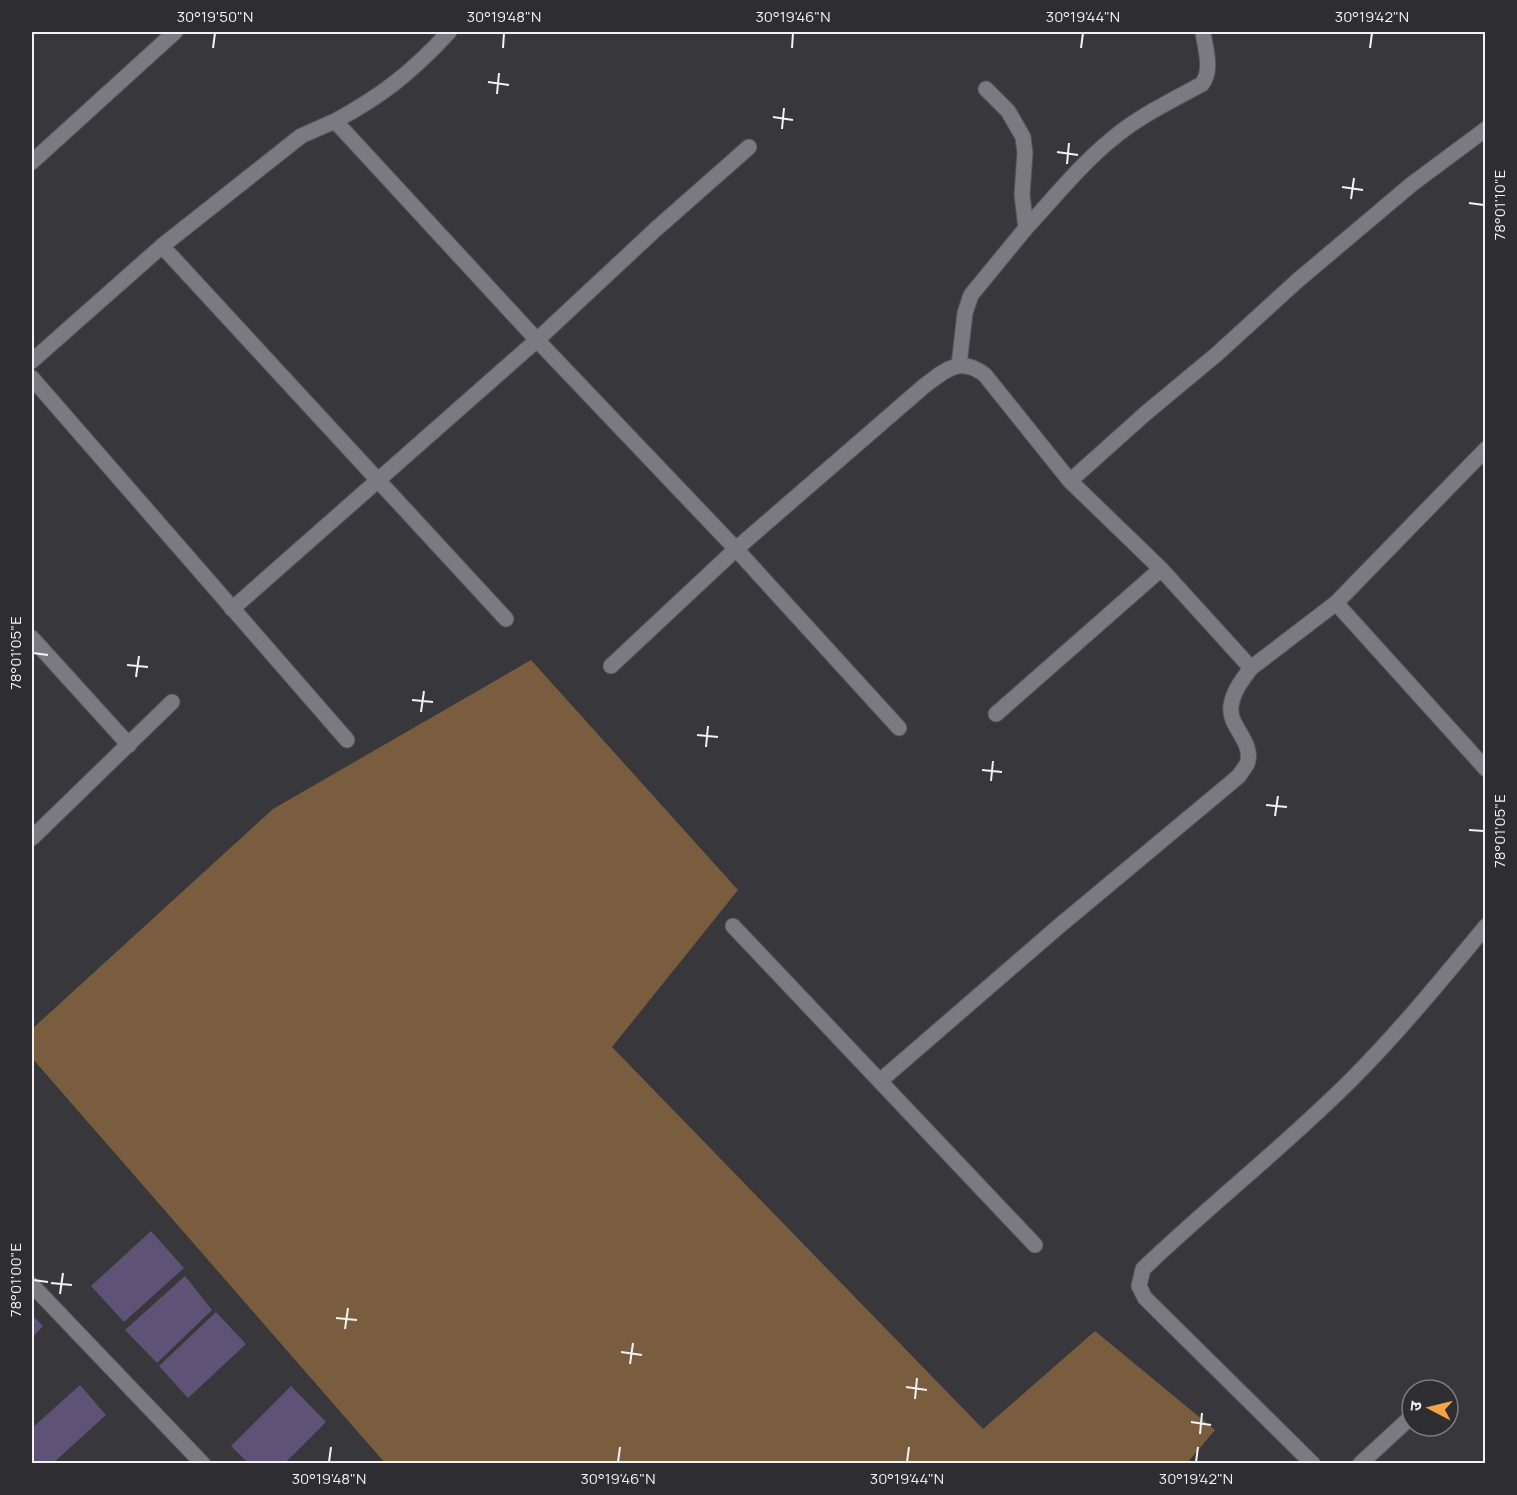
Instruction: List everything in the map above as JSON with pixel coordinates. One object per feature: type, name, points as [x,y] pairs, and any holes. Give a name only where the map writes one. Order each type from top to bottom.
[{"type":"street","points":[[32,162],[176,32]]},
{"type":"street","points":[[32,361],[162,246],[301,136],[370,102],[401,79],[449,32]]},
{"type":"street","points":[[959,365],[965,313],[971,295],[1026,228],[1092,157],[1114,137],[1143,117],[1202,84],[1206,79],[1208,68],[1203,32]]},
{"type":"street","points":[[986,88],[1008,111],[1023,137],[1025,153],[1022,195],[1026,228]]},
{"type":"street","points":[[335,121],[537,340],[736,549],[899,728]]},
{"type":"street","points":[[1070,481],[1217,354],[1297,281],[1412,184],[1485,129]]},
{"type":"street","points":[[232,609],[537,340],[749,147]]},
{"type":"street","points":[[162,246],[506,619]]},
{"type":"street","points":[[611,666],[736,549],[923,387],[947,369],[959,365],[976,368],[985,375],[1070,481],[1161,569],[1251,668]]},
{"type":"street","points":[[32,378],[347,740]]},
{"type":"street","points":[[880,1081],[1049,935],[1239,776],[1247,763],[1249,750],[1234,722],[1230,708],[1235,690],[1251,668],[1336,603],[1485,449]]},
{"type":"street","points":[[996,714],[1161,569]]},
{"type":"street","points":[[1336,603],[1485,769]]},
{"type":"street","points":[[32,638],[129,745]]},
{"type":"street","points":[[32,838],[172,702]]},
{"type":"street","points":[[1313,1464],[1145,1298],[1139,1286],[1143,1269],[1352,1080],[1485,926]]},
{"type":"street","points":[[734,927],[1035,1245]]},
{"type":"street","points":[[32,1285],[203,1464]]},
{"type":"street","points":[[1360,1464],[1400,1427]]},
{"type":"shaded area","points":[[531,660],[738,890],[612,1047],[983,1429],[1095,1331],[1215,1430],[1187,1463],[385,1463],[32,1058],[32,1029],[273,809]]},
{"type":"building","points":[[151,1231],[184,1268],[124,1322],[91,1286]]},
{"type":"building","points":[[185,1276],[212,1310],[157,1363],[125,1330]]},
{"type":"building","points":[[216,1312],[246,1344],[188,1398],[159,1366]]},
{"type":"building","points":[[32,1315],[43,1326],[32,1338]]},
{"type":"building","points":[[80,1385],[106,1415],[52,1464],[32,1464],[32,1428]]},
{"type":"building","points":[[291,1386],[326,1422],[284,1464],[249,1464],[231,1446]]}]
